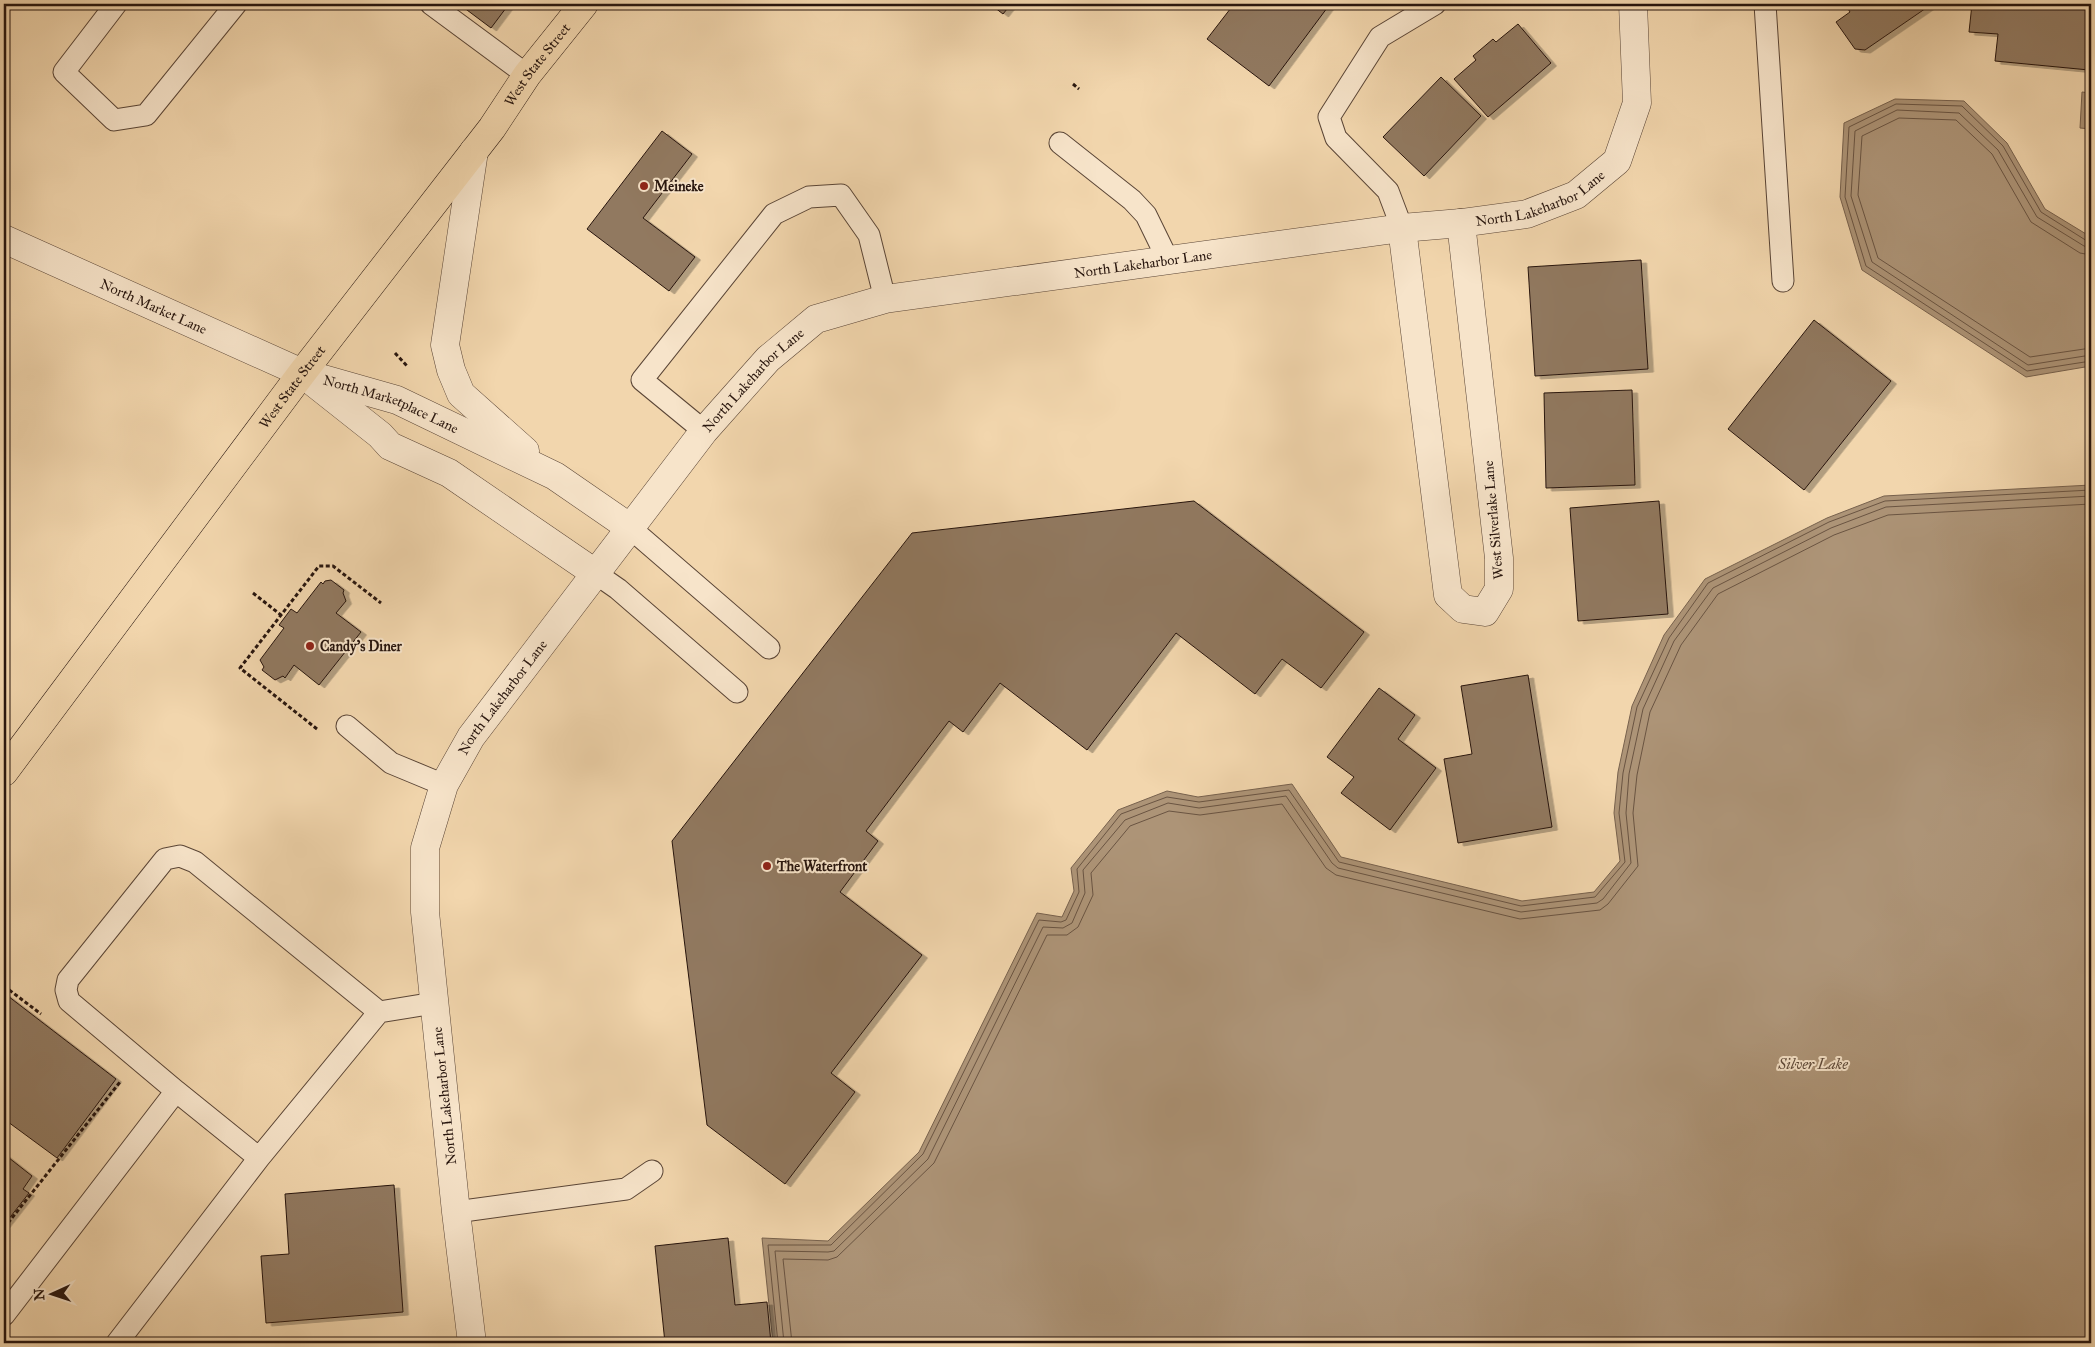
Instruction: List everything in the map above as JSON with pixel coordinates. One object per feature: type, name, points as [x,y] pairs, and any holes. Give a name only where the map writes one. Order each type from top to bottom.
[{"type":"main road","name":"West State Street","points":[[4,772],[302,373],[474,151],[528,75],[584,4]]},
{"type":"street","name":"North Lakeharbor Lane","points":[[472,1343],[424,912],[425,848],[444,785],[471,737],[629,527],[704,431],[768,359],[816,319],[884,299],[1402,228],[1461,223],[1527,214],[1576,195],[1617,160],[1637,103],[1633,4]]},
{"type":"street","points":[[474,151],[445,345],[451,370],[460,394],[555,476]]},
{"type":"street","name":"West Silverlake Lane","points":[[1402,228],[1448,595],[1463,609],[1485,612],[1499,589],[1499,558],[1461,223]]},
{"type":"street","name":"North Market Lane","points":[[4,239],[302,373]]},
{"type":"street","name":"North Marketplace Lane","points":[[302,373],[397,400],[555,476],[629,527]]},
{"type":"street","name":"North Marketplace Lane","points":[[302,373],[380,435],[390,446],[449,473],[595,573]]},
{"type":"lane","points":[[116,4],[64,72],[114,120],[146,115],[236,4]]},
{"type":"lane","points":[[431,4],[528,75]]},
{"type":"lane","points":[[1402,228],[1388,191],[1336,138],[1329,118],[1380,37],[1435,4]]},
{"type":"lane","points":[[1765,4],[1782,281]]},
{"type":"lane","points":[[1060,143],[1132,200],[1146,215],[1168,260]]},
{"type":"lane","points":[[704,431],[642,380],[774,214],[809,197],[841,196],[869,235],[884,299]]},
{"type":"lane","points":[[629,527],[769,648]]},
{"type":"lane","points":[[595,573],[618,589],[737,692]]},
{"type":"lane","points":[[347,726],[391,763],[444,785]]},
{"type":"lane","points":[[259,1158],[176,1091],[69,1000],[66,990],[68,980],[165,859],[180,856],[195,862],[379,1012]]},
{"type":"lane","points":[[117,1343],[259,1158],[379,1012],[434,1003]]},
{"type":"lane","points":[[4,1315],[176,1091]]},
{"type":"lane","points":[[456,1212],[626,1189],[652,1171]]},
{"type":"path","points":[[1073,84],[1079,89]]},
{"type":"path","points":[[395,353],[410,370]]},
{"type":"path","points":[[320,732],[240,668],[319,566],[333,566],[381,603]]},
{"type":"path","points":[[252,593],[281,614]]},
{"type":"path","points":[[4,986],[49,1020]]},
{"type":"path","points":[[4,1228],[123,1078]]},
{"type":"water","points":[[2082,92],[2091,93],[2091,129],[2080,128]]},
{"type":"water","points":[[1895,99],[1964,101],[2007,143],[2045,209],[2091,237],[2091,366],[2026,377],[1862,270],[1840,197],[1844,123]]},
{"type":"water","name":"Silver Lake","points":[[2091,485],[2091,1343],[773,1343],[762,1238],[828,1241],[919,1152],[1037,913],[1062,917],[1074,891],[1071,868],[1118,810],[1167,791],[1198,797],[1292,784],[1341,857],[1522,901],[1594,892],[1620,861],[1614,813],[1618,772],[1632,706],[1664,635],[1705,579],[1827,518],[1884,496]]},
{"type":"building","points":[[459,4],[509,4],[491,28]]},
{"type":"building","points":[[990,4],[1011,4],[1003,14]]},
{"type":"building","points":[[1234,4],[1330,4],[1269,86],[1207,39]]},
{"type":"building","points":[[1845,4],[1932,4],[1865,50],[1855,49],[1836,22],[1850,12]]},
{"type":"building","points":[[1972,4],[2091,4],[2089,70],[1995,61],[1998,34],[1969,32]]},
{"type":"building","points":[[1518,24],[1551,63],[1488,117],[1454,79],[1476,60],[1473,56],[1493,39],[1496,42]]},
{"type":"building","points":[[1441,77],[1481,116],[1424,176],[1383,137]]},
{"type":"building","name":"Meineke","points":[[662,131],[692,154],[643,218],[695,257],[669,291],[587,229]]},
{"type":"building","points":[[1641,260],[1648,369],[1535,376],[1528,267]]},
{"type":"building","points":[[1814,320],[1891,381],[1804,490],[1728,429]]},
{"type":"building","points":[[1632,390],[1635,485],[1546,488],[1544,393]]},
{"type":"building","name":"The Waterfront","points":[[1194,501],[1364,632],[1321,688],[1282,659],[1255,694],[1176,633],[1087,750],[1000,683],[963,732],[949,721],[866,831],[878,841],[840,892],[922,955],[831,1073],[855,1092],[785,1184],[707,1125],[672,841],[912,533]]},
{"type":"building","points":[[1659,501],[1668,614],[1578,621],[1570,508]]},
{"type":"building","name":"Candy's Diner","points":[[331,580],[344,590],[343,593],[346,601],[336,613],[361,632],[319,685],[294,665],[285,678],[283,676],[275,680],[262,670],[264,667],[260,660],[284,628],[279,625],[291,609],[297,613],[321,582],[323,584],[325,581]]},
{"type":"building","points":[[1528,675],[1552,827],[1458,843],[1444,759],[1472,754],[1461,686]]},
{"type":"building","points":[[1379,688],[1415,715],[1398,739],[1436,768],[1390,830],[1341,793],[1354,777],[1327,757]]},
{"type":"building","points":[[4,993],[116,1079],[57,1158],[4,1119]]},
{"type":"building","points":[[4,1154],[32,1176],[23,1189],[29,1193],[4,1225]]},
{"type":"building","points":[[394,1185],[403,1312],[266,1323],[261,1256],[289,1254],[285,1194]]},
{"type":"building","points":[[728,1238],[735,1305],[767,1302],[771,1343],[665,1343],[655,1246]]},
{"type":"place","name":"Meineke","points":[[644,186]]},
{"type":"place","name":"Candy's Diner","points":[[310,646]]},
{"type":"place","name":"The Waterfront","points":[[767,866]]}]
